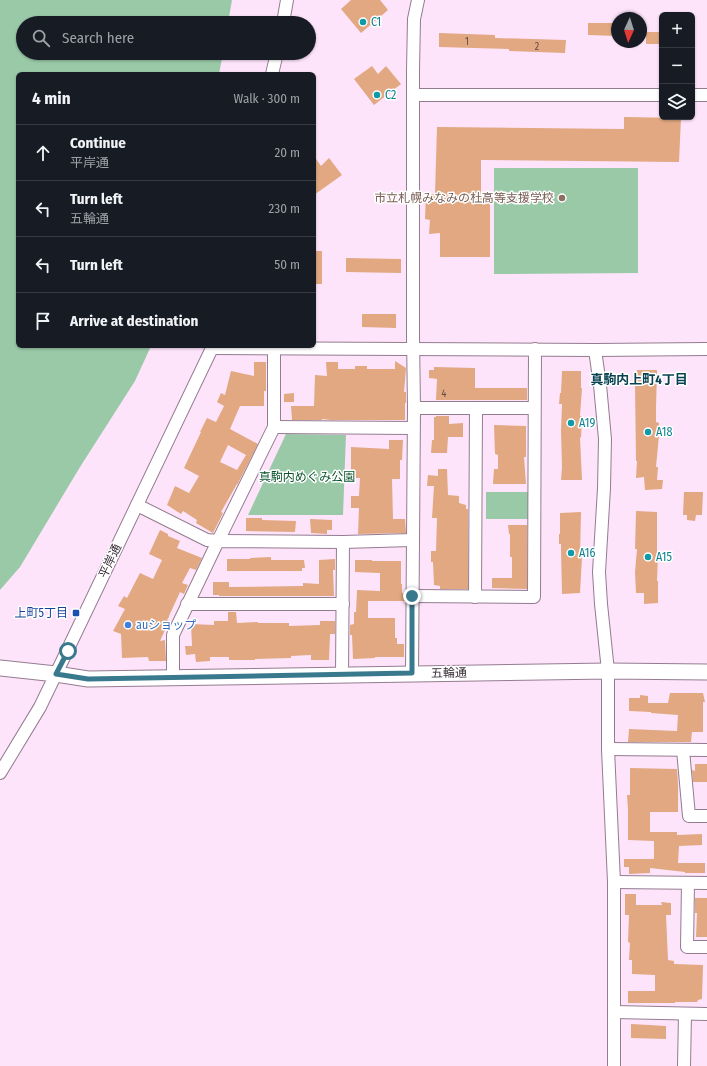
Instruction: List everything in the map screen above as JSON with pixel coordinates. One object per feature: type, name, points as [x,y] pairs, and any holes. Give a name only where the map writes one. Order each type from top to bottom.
[{"type":"main road","name":"五輪通","points":[[0,668],[88,679],[412,673],[608,671],[707,672]]},
{"type":"street","points":[[285,16],[288,0]]},
{"type":"street","points":[[412,673],[414,408],[413,95],[414,19],[418,0]]},
{"type":"street","points":[[272,72],[275,60]]},
{"type":"street","points":[[413,95],[659,95]]},
{"type":"street","points":[[695,95],[707,95]]},
{"type":"street","name":"平岸通","points":[[0,773],[40,707],[213,348]]},
{"type":"street","points":[[244,348],[594,350],[707,349]]},
{"type":"street","points":[[173,677],[173,635],[274,427],[274,349]]},
{"type":"street","points":[[412,596],[534,597],[534,349]]},
{"type":"street","points":[[594,350],[605,439],[604,488],[599,572],[608,671],[608,749],[614,882],[614,1066]]},
{"type":"street","points":[[414,408],[534,408]]},
{"type":"street","points":[[475,597],[476,408]]},
{"type":"street","points":[[274,427],[413,428]]},
{"type":"street","points":[[137,505],[207,540],[343,542],[412,540]]},
{"type":"street","points":[[342,675],[343,542]]},
{"type":"street","points":[[187,604],[342,604]]},
{"type":"street","points":[[608,749],[707,750]]},
{"type":"street","points":[[683,750],[689,816],[707,816]]},
{"type":"street","points":[[614,882],[707,883]]},
{"type":"street","points":[[688,883],[687,947],[707,947]]},
{"type":"street","points":[[614,1012],[707,1014]]},
{"type":"street","points":[[684,1066],[686,1014]]},
{"type":"green space","points":[[0,0],[232,0],[229,16],[16,16],[16,60],[222,60],[219,72],[16,72],[16,348],[150,348],[135,381],[80,467],[20,567],[0,590]]},
{"type":"green space","points":[[494,168],[638,168],[638,273],[494,274]]},
{"type":"green space","name":"真駒内めぐみ公園","points":[[286,434],[346,435],[343,515],[248,515]]},
{"type":"green space","points":[[486,492],[533,492],[533,519],[486,519]]},
{"type":"building","name":"C1","points":[[351,0],[380,0],[388,10],[361,33],[341,9]]},
{"type":"building","points":[[588,23],[611,23],[611,36],[588,35]]},
{"type":"building","points":[[647,32],[659,32],[659,44],[647,44]]},
{"type":"building","points":[[439,33],[495,35],[495,38],[566,40],[565,53],[509,51],[509,49],[439,47]]},
{"type":"building","name":"C2","points":[[372,66],[378,74],[386,66],[401,84],[374,105],[354,79]]},
{"type":"building","points":[[624,117],[659,118],[659,120],[681,120],[679,162],[481,160],[481,193],[490,193],[490,257],[440,257],[440,233],[429,234],[430,220],[425,219],[426,194],[435,194],[437,127],[624,129]]},
{"type":"building","points":[[329,158],[342,175],[316,194],[316,159],[321,166]]},
{"type":"building","points":[[316,251],[322,251],[322,284],[316,284]]},
{"type":"building","points":[[346,258],[401,259],[401,273],[346,272]]},
{"type":"building","points":[[362,314],[396,314],[396,328],[362,327]]},
{"type":"building","points":[[395,361],[406,368],[404,392],[406,392],[405,420],[292,420],[291,406],[314,406],[315,375],[327,376],[326,362],[338,362],[338,369],[355,369],[355,366],[367,366],[367,369],[395,369]]},
{"type":"building","points":[[254,362],[266,362],[266,391],[264,391],[264,406],[240,406],[230,429],[258,444],[221,512],[223,513],[213,533],[196,523],[197,520],[183,511],[181,514],[167,505],[175,486],[189,493],[199,476],[184,468],[207,418],[216,422],[224,406],[217,402],[221,393],[225,395],[231,371],[254,376]],"holes":[[[228,445],[246,455],[237,470],[220,462]]]},
{"type":"building","points":[[434,367],[475,368],[475,388],[527,388],[527,400],[436,400],[437,379],[429,378],[429,370],[434,370]]},
{"type":"building","name":"A18","points":[[637,370],[657,370],[656,422],[659,423],[659,435],[656,467],[658,467],[657,480],[663,480],[662,489],[645,490],[644,477],[636,478],[635,385],[637,386]]},
{"type":"building","name":"A19","points":[[562,371],[581,371],[582,388],[580,416],[582,416],[581,438],[580,437],[582,480],[561,480],[562,404],[559,404]]},
{"type":"building","points":[[294,393],[294,402],[284,402],[284,394]]},
{"type":"building","points":[[449,416],[449,424],[463,423],[463,437],[448,437],[447,453],[431,453],[432,440],[434,440],[434,417]]},
{"type":"building","points":[[494,425],[526,426],[526,457],[524,457],[526,484],[493,484],[494,469],[498,469],[498,455],[495,454]]},
{"type":"building","points":[[389,440],[403,440],[402,460],[400,460],[400,479],[392,479],[393,519],[405,519],[406,533],[358,534],[359,508],[351,508],[351,496],[359,496],[360,478],[351,478],[351,447],[389,449]]},
{"type":"building","points":[[438,469],[447,469],[448,495],[459,496],[459,503],[466,505],[466,509],[468,509],[468,589],[440,589],[440,586],[434,585],[431,551],[436,551],[437,518],[432,518],[434,486],[427,486],[428,475],[438,476]]},
{"type":"building","points":[[684,492],[703,492],[702,515],[696,515],[695,521],[687,520],[687,515],[683,515]]},
{"type":"building","name":"A15","points":[[636,511],[657,512],[658,603],[644,604],[644,593],[636,593]]},
{"type":"building","name":"A16","points":[[581,512],[580,557],[582,557],[580,593],[562,594],[561,544],[559,544],[560,513]]},
{"type":"building","points":[[246,518],[296,521],[295,532],[246,531]]},
{"type":"building","points":[[310,519],[332,520],[332,530],[327,530],[327,534],[311,533]]},
{"type":"building","points":[[508,525],[527,525],[527,589],[492,588],[492,578],[512,578],[512,557],[510,557],[510,534]]},
{"type":"building","points":[[160,530],[168,534],[168,536],[180,541],[177,548],[202,558],[196,570],[190,568],[182,583],[188,585],[184,594],[180,592],[167,620],[169,621],[160,641],[165,640],[166,661],[149,661],[148,657],[122,658],[121,634],[113,631],[125,609],[118,606],[124,596],[127,598],[140,573],[153,579],[162,560],[149,554]]},
{"type":"building","points":[[271,557],[271,560],[304,560],[305,568],[302,568],[302,571],[227,571],[227,559]]},
{"type":"building","points":[[335,559],[335,570],[333,570],[334,596],[213,595],[213,582],[229,582],[229,587],[303,586],[303,583],[319,584],[319,560]]},
{"type":"building","points":[[355,560],[401,561],[401,584],[402,593],[405,593],[405,601],[368,601],[368,618],[395,618],[395,638],[397,638],[397,644],[404,644],[404,657],[353,659],[350,625],[354,624],[357,590],[380,591],[380,573],[355,572]]},
{"type":"building","points":[[228,612],[236,612],[237,623],[289,623],[289,626],[320,625],[320,621],[335,621],[335,634],[330,634],[329,660],[311,660],[311,655],[291,656],[291,658],[255,660],[229,660],[229,657],[210,657],[210,661],[196,662],[195,654],[186,655],[185,646],[192,646],[191,624],[214,625],[214,621],[228,621]]},
{"type":"building","points":[[670,693],[703,693],[705,702],[703,702],[703,732],[692,732],[691,742],[628,742],[629,729],[677,731],[678,715],[629,711],[629,698],[640,698],[640,695],[648,696],[648,703],[668,703]]},
{"type":"building","points":[[695,764],[707,764],[707,782],[693,782],[692,770],[695,771]]},
{"type":"building","points":[[630,768],[677,769],[678,812],[650,812],[650,832],[677,832],[677,835],[702,834],[702,845],[679,846],[678,863],[705,863],[705,873],[685,873],[650,868],[650,873],[629,874],[629,867],[624,867],[624,859],[654,859],[654,841],[628,840],[627,795],[630,795]]},
{"type":"building","points":[[625,894],[636,894],[636,905],[662,905],[661,902],[671,903],[671,915],[666,915],[668,960],[674,961],[674,964],[703,965],[702,999],[698,1000],[697,1002],[628,1003],[628,991],[655,991],[655,975],[632,974],[632,960],[629,960],[630,943],[628,942],[629,915],[625,915]]},
{"type":"building","points":[[695,898],[707,898],[707,937],[696,937],[697,913],[695,913]]},
{"type":"building","points":[[631,1024],[666,1026],[666,1039],[631,1038]]},
{"type":"place","name":"C1","points":[[363,22]]},
{"type":"place","name":"C2","points":[[377,95]]},
{"type":"place","name":"市立札幌みなみの杜高等支援学校","points":[[562,198]]},
{"type":"place","name":"A19","points":[[571,423]]},
{"type":"place","name":"A18","points":[[648,432]]},
{"type":"place","name":"A16","points":[[571,553]]},
{"type":"place","name":"A15","points":[[648,557]]},
{"type":"place","name":"上町5丁目","points":[[76,613]]},
{"type":"place","name":"auショップ","points":[[128,625]]},
{"type":"district","name":"真駒内上町4丁目","points":[[639,379]]},
{"type":"route","points":[[68,651],[56,674],[88,679],[412,673],[412,596]]}]
